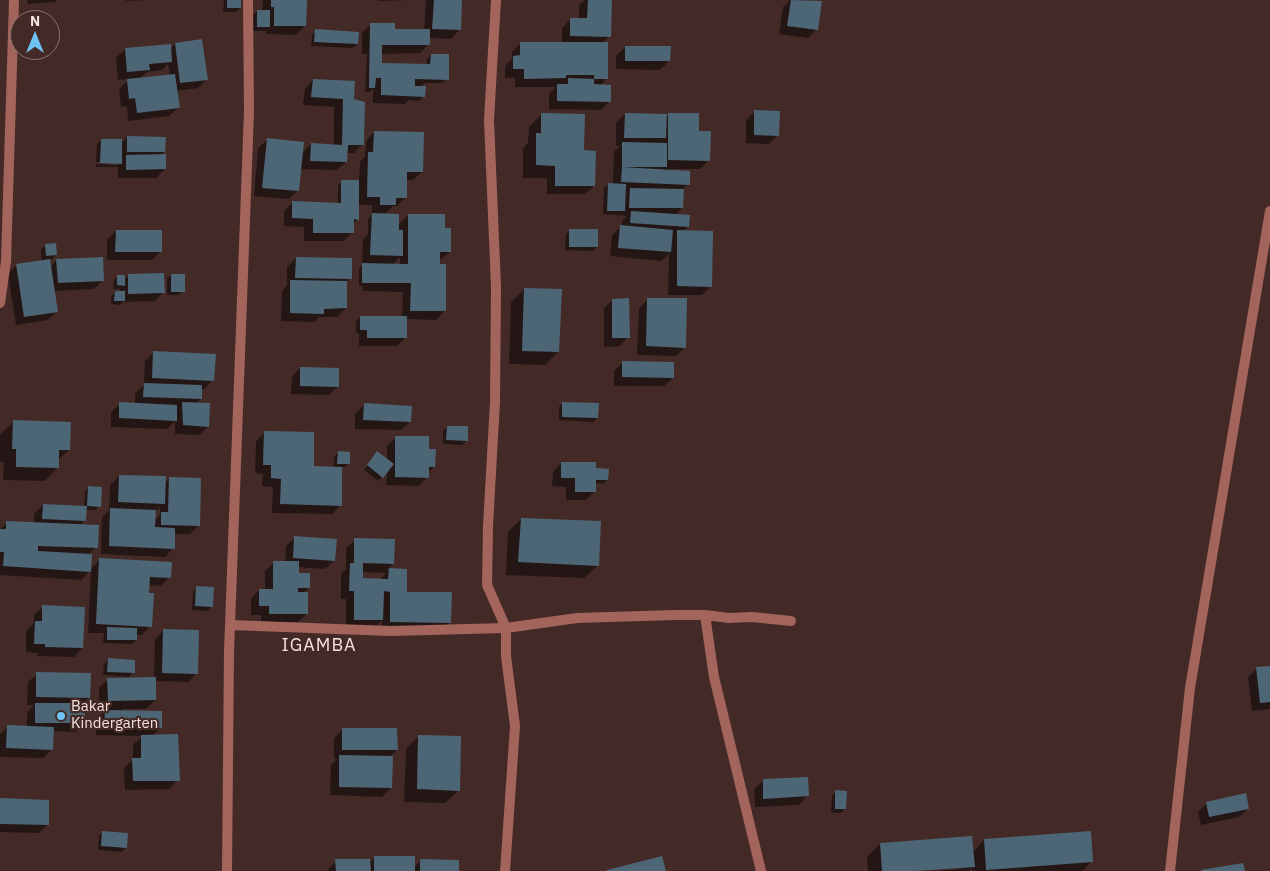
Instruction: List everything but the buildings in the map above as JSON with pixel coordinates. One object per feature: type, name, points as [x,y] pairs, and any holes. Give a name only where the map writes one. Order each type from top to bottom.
[{"type":"street","points":[[0,303],[6,261],[14,0]]},
{"type":"street","points":[[227,871],[230,625],[249,111],[248,0]]},
{"type":"street","points":[[496,0],[489,120],[496,287],[495,402],[488,526],[487,585],[506,628],[506,656],[515,726],[505,871]]},
{"type":"street","points":[[1170,871],[1190,688],[1270,211]]},
{"type":"street","points":[[230,625],[391,631],[506,628],[577,618],[705,615],[791,621]]},
{"type":"street","points":[[705,615],[714,678],[761,871]]},
{"type":"place","name":"Bakar Kindergarten","points":[[61,716]]},
{"type":"district","name":"IGAMBA","points":[[319,646]]}]
